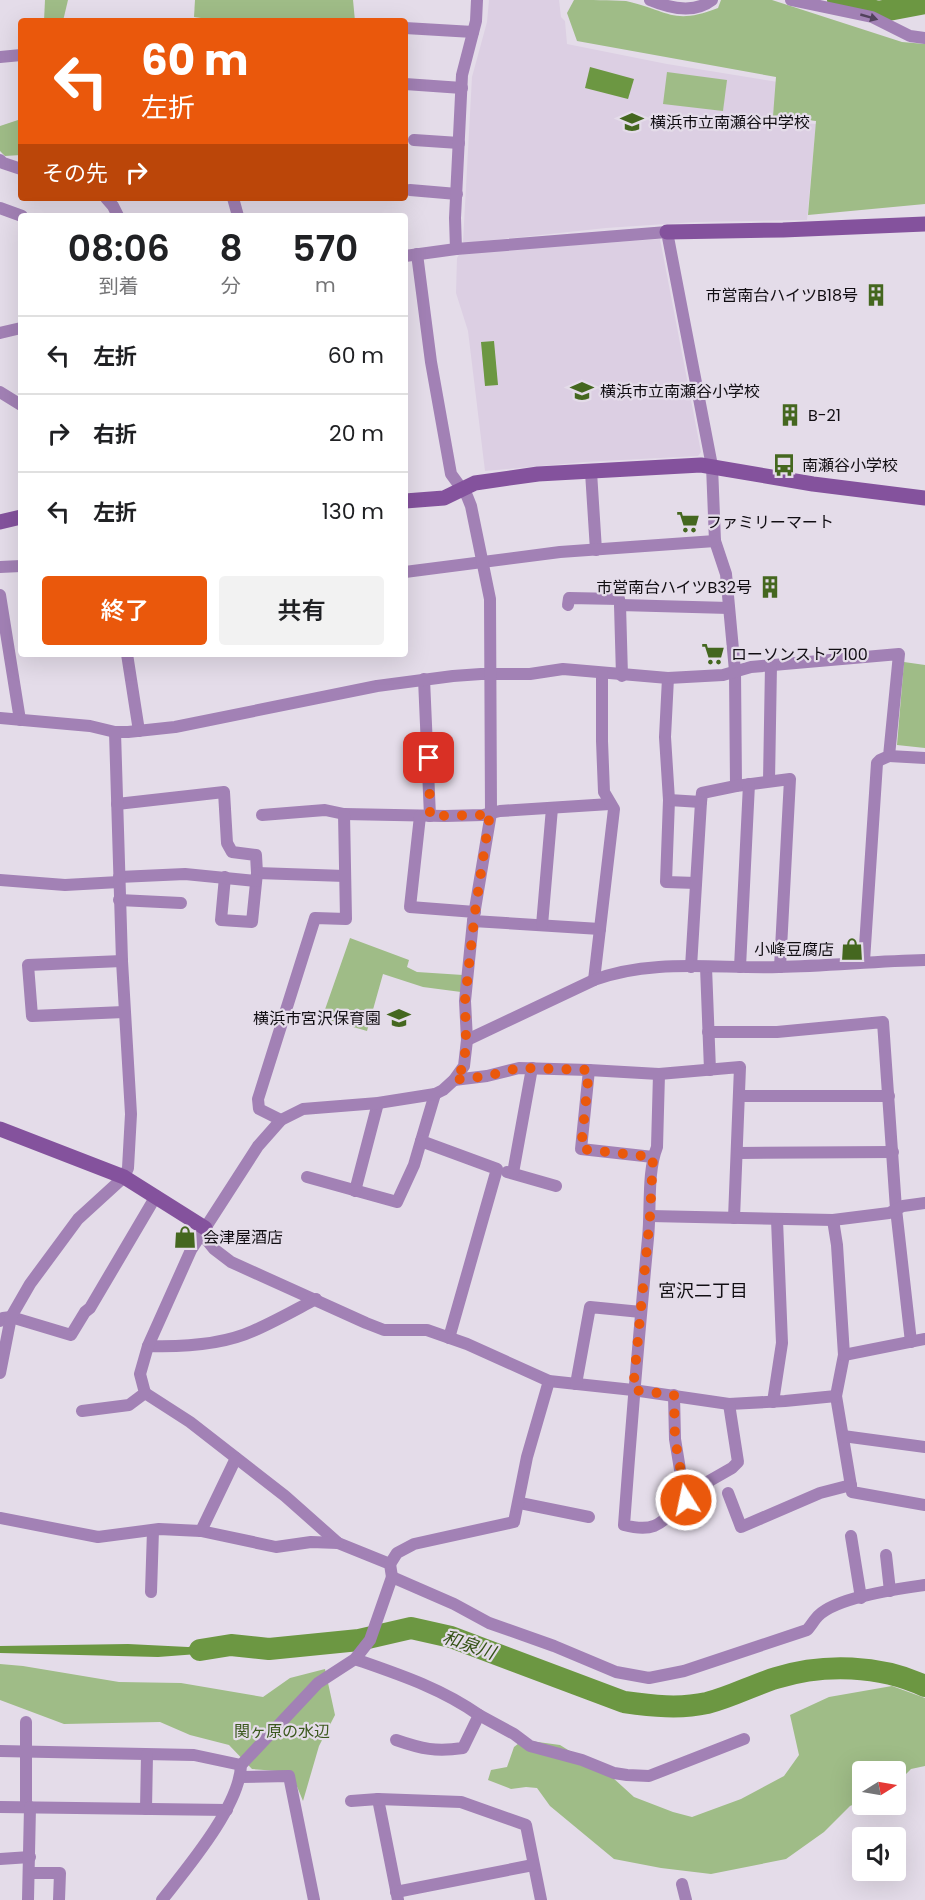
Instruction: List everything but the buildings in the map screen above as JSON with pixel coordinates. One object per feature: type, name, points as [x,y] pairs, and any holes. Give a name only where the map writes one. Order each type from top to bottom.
[{"type":"street","points":[[456,249],[462,75],[476,21],[477,0]]},
{"type":"street","points":[[650,0],[668,8],[694,8],[712,0]]},
{"type":"street","points":[[791,0],[872,17],[910,36],[925,38]]},
{"type":"street","points":[[408,28],[473,32]]},
{"type":"street","points":[[0,57],[18,55]]},
{"type":"street","points":[[408,84],[462,88]]},
{"type":"street","points":[[414,140],[459,143]]},
{"type":"street","points":[[0,160],[18,168]]},
{"type":"street","points":[[410,190],[457,194]]},
{"type":"street","points":[[0,208],[18,215]]},
{"type":"street","points":[[390,1564],[338,1543],[285,1496],[190,1422],[145,1393],[140,1374],[148,1346],[172,1290],[203,1231],[258,1146],[281,1120],[303,1109],[378,1103],[435,1094],[454,1080],[464,1066],[465,1000],[474,916],[490,813],[490,599],[471,506],[451,474],[411,255],[456,249],[668,232],[925,224]]},
{"type":"street","points":[[668,232],[712,466],[715,541],[726,574],[735,671],[736,786]]},
{"type":"street","points":[[0,333],[18,329]]},
{"type":"street","points":[[0,392],[18,403]]},
{"type":"street","points":[[408,501],[444,498],[475,483],[538,474],[712,466],[813,484],[925,498]]},
{"type":"street","points":[[591,472],[596,550]]},
{"type":"street","points":[[0,522],[18,518]]},
{"type":"street","points":[[408,572],[560,552],[715,541]]},
{"type":"street","points":[[0,567],[18,566]]},
{"type":"street","points":[[0,595],[20,720]]},
{"type":"street","points":[[568,605],[569,598],[619,599],[622,676]]},
{"type":"street","points":[[620,605],[729,608]]},
{"type":"street","points":[[0,718],[90,726],[115,732],[139,731],[176,727],[377,686],[424,679],[490,674],[530,674],[563,669],[622,676],[668,678],[716,675],[771,665],[899,654],[889,756]]},
{"type":"street","points":[[127,657],[139,731]]},
{"type":"street","points":[[770,781],[771,665]]},
{"type":"street","points":[[594,980],[614,809],[604,792],[602,673]]},
{"type":"street","points":[[668,678],[665,737],[669,800],[666,882],[696,883]]},
{"type":"street","points":[[424,679],[425,816],[410,907],[542,925],[600,929]]},
{"type":"street","points":[[0,1373],[6,1319],[78,1219],[124,1177],[128,1168],[131,1114],[119,900],[115,732]]},
{"type":"street","points":[[864,961],[877,763],[889,756],[925,758]]},
{"type":"street","points":[[691,967],[702,793],[790,779],[780,967]]},
{"type":"street","points":[[740,967],[749,784]]},
{"type":"street","points":[[117,804],[224,792],[227,843],[232,852],[256,855],[257,877],[252,922],[221,920],[225,877]]},
{"type":"street","points":[[669,800],[701,802]]},
{"type":"street","points":[[262,815],[326,810],[344,814],[483,815],[610,804]]},
{"type":"street","points":[[542,925],[552,808]]},
{"type":"street","points":[[281,1120],[259,1109],[258,1100],[315,918],[346,920],[344,814]]},
{"type":"street","points":[[0,880],[65,885],[185,874],[225,877],[345,876]]},
{"type":"street","points":[[119,900],[181,903]]},
{"type":"street","points":[[466,1040],[594,980],[613,973],[641,968],[780,967],[864,961],[925,960]]},
{"type":"street","points":[[122,961],[28,965],[32,1016],[124,1012]]},
{"type":"street","points":[[706,967],[710,1070]]},
{"type":"street","points":[[708,1032],[777,1032],[883,1022],[896,1209],[911,1342]]},
{"type":"street","points":[[454,1080],[487,1076],[519,1068],[659,1074],[740,1067],[734,1218]]},
{"type":"street","points":[[513,1173],[532,1068]]},
{"type":"street","points":[[589,1070],[581,1149],[653,1157]]},
{"type":"street","points":[[659,1074],[657,1147],[653,1157],[624,1526],[639,1529],[654,1528],[704,1484],[738,1462],[729,1404]]},
{"type":"street","points":[[307,1177],[397,1202],[414,1165],[435,1094]]},
{"type":"street","points":[[740,1096],[889,1096]]},
{"type":"street","points":[[355,1191],[378,1103]]},
{"type":"street","points":[[0,1128],[124,1177],[156,1196],[203,1231],[214,1250],[231,1262],[384,1330],[427,1330],[549,1381],[674,1395],[729,1404],[836,1396]]},
{"type":"street","points":[[421,1141],[497,1169],[556,1186]]},
{"type":"street","points":[[738,1153],[893,1152]]},
{"type":"street","points":[[449,1338],[497,1169]]},
{"type":"street","points":[[6,1319],[71,1335],[90,1308],[156,1196]]},
{"type":"street","points":[[650,1216],[833,1220],[889,1213],[903,1206],[925,1203]]},
{"type":"street","points":[[773,1402],[782,1343],[777,1220]]},
{"type":"street","points":[[833,1220],[837,1245],[844,1355],[836,1396],[852,1492],[925,1505]]},
{"type":"street","points":[[148,1346],[178,1346],[252,1332],[315,1299]]},
{"type":"street","points":[[576,1384],[590,1307],[641,1312]]},
{"type":"street","points":[[844,1355],[925,1339]]},
{"type":"street","points":[[162,1900],[188,1868],[227,1810],[241,1771],[318,1683],[355,1659],[370,1640],[392,1577],[390,1564],[397,1553],[414,1544],[514,1522],[527,1457],[549,1381]]},
{"type":"street","points":[[82,1411],[129,1405],[145,1393]]},
{"type":"street","points":[[674,1395],[675,1439],[686,1500]]},
{"type":"street","points":[[843,1436],[925,1448]]},
{"type":"street","points":[[201,1532],[236,1458]]},
{"type":"street","points":[[728,1493],[741,1527],[820,1493],[851,1485]]},
{"type":"street","points":[[519,1503],[589,1517]]},
{"type":"street","points":[[0,1518],[98,1537],[153,1530],[201,1532],[276,1547],[311,1542],[338,1543]]},
{"type":"street","points":[[151,1592],[153,1530]]},
{"type":"street","points":[[851,1536],[861,1598]]},
{"type":"street","points":[[886,1555],[890,1591]]},
{"type":"street","points":[[392,1577],[454,1604],[489,1623],[554,1646],[616,1672],[649,1678],[684,1671],[807,1630],[818,1616],[836,1605],[890,1591],[925,1585]]},
{"type":"street","points":[[355,1659],[425,1684],[466,1706],[530,1746],[582,1760],[615,1773],[649,1776],[744,1739]]},
{"type":"street","points":[[396,1740],[423,1749],[444,1751],[463,1748],[479,1715]]},
{"type":"street","points":[[26,1722],[30,1857],[28,1900]]},
{"type":"street","points":[[0,1751],[194,1755],[241,1771],[289,1776],[314,1900]]},
{"type":"street","points":[[146,1809],[147,1755]]},
{"type":"street","points":[[351,1801],[378,1799],[461,1802],[526,1825],[541,1900]]},
{"type":"street","points":[[378,1799],[397,1896],[533,1865]]},
{"type":"street","points":[[0,1807],[227,1810]]},
{"type":"street","points":[[0,1859],[30,1857]]},
{"type":"street","points":[[29,1873],[60,1873],[59,1900]]},
{"type":"street","points":[[682,1884],[686,1900]]},
{"type":"shaded area","name":"横浜市立南瀬谷中学校","points":[[489,0],[559,0],[561,17],[565,21],[567,44],[667,64],[778,82],[772,120],[816,124],[807,220],[696,222],[463,242],[472,77],[487,22]]},
{"type":"shaded area","points":[[590,67],[634,79],[628,99],[585,88]]},
{"type":"shaded area","name":"横浜市立南瀬谷小学校","points":[[660,239],[701,452],[698,456],[585,462],[485,471],[468,331],[456,293],[457,258],[460,253]]},
{"type":"shaded area","points":[[494,341],[498,385],[485,386],[481,342]]},
{"type":"shaded area","points":[[128,1644],[188,1647],[231,1645],[211,1653],[158,1657],[0,1653],[0,1646]]},
{"type":"green space","points":[[45,0],[68,0],[64,18],[44,18]]},
{"type":"green space","points":[[195,0],[353,0],[355,18],[201,18],[194,17]]},
{"type":"green space","points":[[574,0],[626,1],[670,15],[690,16],[718,8],[721,0],[772,0],[902,42],[925,44],[925,204],[808,215],[816,121],[773,116],[776,77],[577,41],[567,13]]},
{"type":"green space","points":[[667,72],[727,80],[723,111],[663,104]]},
{"type":"green space","points":[[18,120],[18,155],[5,156],[0,151],[0,126]]},
{"type":"green space","points":[[904,662],[925,665],[925,748],[897,745]]},
{"type":"green space","points":[[350,938],[409,960],[407,967],[417,972],[463,975],[461,992],[423,987],[383,974],[367,1031],[322,1018]]},
{"type":"green space","name":"関ヶ原の水辺","points":[[0,1664],[119,1682],[181,1683],[263,1697],[290,1678],[325,1669],[335,1715],[319,1746],[303,1801],[291,1772],[252,1769],[229,1745],[190,1735],[160,1722],[64,1724],[0,1700]]},
{"type":"green space","points":[[892,1686],[925,1698],[925,1766],[911,1769],[906,1774],[906,1761],[852,1761],[852,1805],[824,1832],[786,1859],[711,1874],[614,1859],[550,1806],[537,1788],[511,1789],[488,1780],[491,1770],[507,1767],[514,1747],[523,1740],[560,1745],[612,1777],[634,1797],[692,1817],[741,1799],[784,1776],[799,1755],[790,1715],[829,1697]]},
{"type":"waterway","points":[[838,0],[878,12],[925,3]]},
{"type":"waterway","name":"和泉川","points":[[200,1650],[231,1645],[269,1649],[359,1640],[411,1628],[451,1637],[624,1702],[645,1705],[687,1706],[707,1703],[776,1678],[832,1668],[871,1670],[908,1679],[925,1686]]},
{"type":"place","name":"横浜市立南瀬谷中学校","points":[[632,122]]},
{"type":"place","name":"市営南台ハイツB18号","points":[[876,295]]},
{"type":"place","name":"横浜市立南瀬谷小学校","points":[[582,391]]},
{"type":"place","name":"B-21","points":[[790,415]]},
{"type":"place","name":"南瀬谷小学校","points":[[784,465]]},
{"type":"place","name":"ファミリーマート","points":[[688,522]]},
{"type":"place","name":"市営南台ハイツB32号","points":[[770,587]]},
{"type":"place","name":"ローソンストア100","points":[[713,654]]},
{"type":"place","name":"小峰豆腐店","points":[[852,949]]},
{"type":"place","name":"横浜市宮沢保育園","points":[[399,1018]]},
{"type":"place","name":"会津屋酒店","points":[[185,1237]]},
{"type":"district","name":"宮沢二丁目","points":[[703,1291]]},
{"type":"route","points":[[429,758],[430,816],[490,813],[465,1000],[464,1066],[454,1080],[487,1076],[519,1068],[589,1070],[581,1149],[653,1157],[650,1216],[633,1390],[674,1395],[675,1439],[686,1500]]}]
